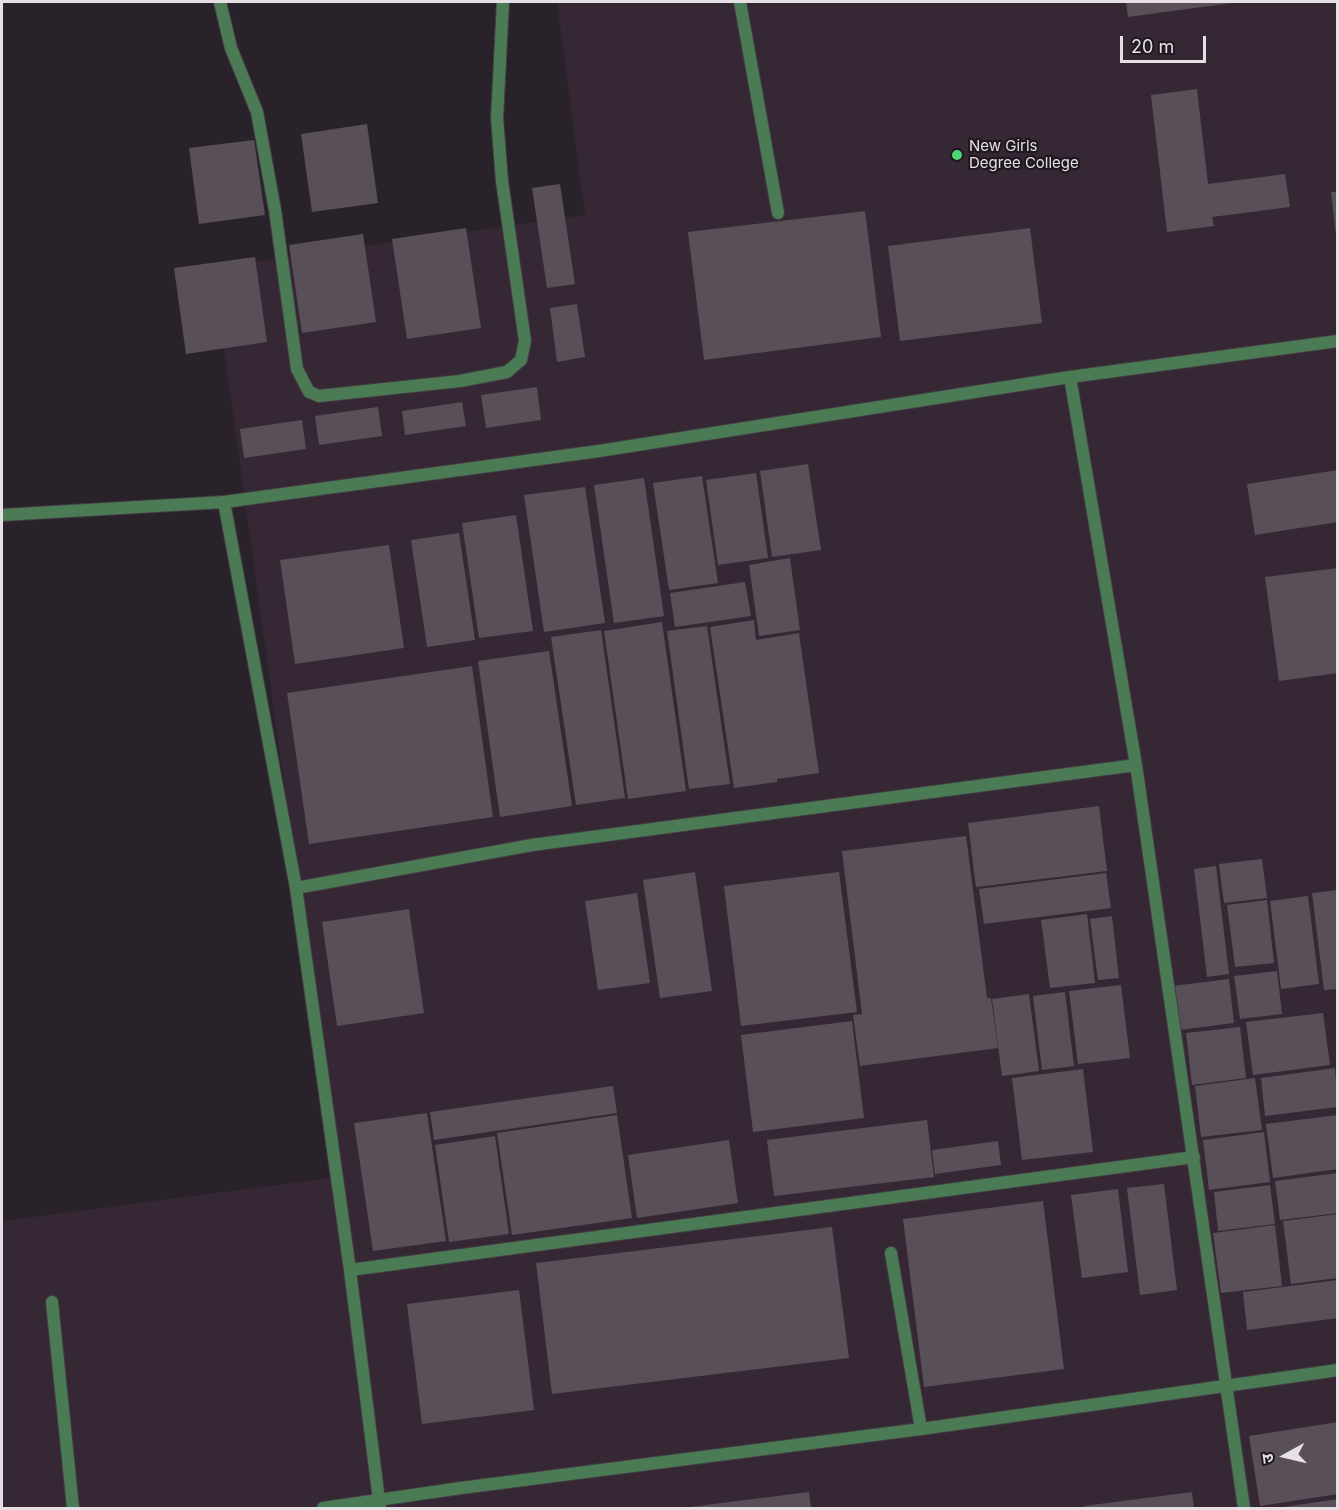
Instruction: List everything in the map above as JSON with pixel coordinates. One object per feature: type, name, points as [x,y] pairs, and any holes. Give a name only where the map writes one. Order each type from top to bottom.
[{"type":"street","points":[[220,2],[231,48],[257,112],[275,210],[297,369],[309,392],[319,396],[460,381],[507,372],[521,360],[525,341],[502,181],[497,118],[503,2]]},
{"type":"street","points":[[740,2],[778,213]]},
{"type":"street","points":[[2,515],[225,502],[598,451],[1070,377],[1338,341]]},
{"type":"street","points":[[1070,377],[1136,765],[1244,1509]]},
{"type":"street","points":[[225,502],[296,888],[350,1270],[380,1505]]},
{"type":"street","points":[[296,888],[532,845],[1136,765]]},
{"type":"street","points":[[350,1270],[1194,1157]]},
{"type":"street","points":[[891,1253],[921,1429]]},
{"type":"street","points":[[52,1302],[73,1509]]},
{"type":"street","points":[[323,1509],[380,1505],[461,1488],[921,1429],[1338,1370]]},
{"type":"shaded area","points":[[557,2],[1337,2],[1337,1508],[2,1508],[2,1221],[338,1177],[213,268],[585,215]]},
{"type":"building","points":[[1126,2],[1232,2],[1232,3],[1128,17]]},
{"type":"building","points":[[1197,89],[1208,184],[1285,174],[1290,207],[1212,217],[1214,226],[1167,232],[1151,95]]},
{"type":"building","points":[[367,124],[378,203],[312,212],[301,134]]},
{"type":"building","points":[[254,140],[265,215],[199,224],[189,148]]},
{"type":"building","points":[[560,184],[575,284],[547,288],[532,188]]},
{"type":"building","points":[[1331,192],[1338,192],[1338,236],[1336,236]]},
{"type":"building","points":[[865,211],[881,337],[704,360],[688,232]]},
{"type":"building","points":[[466,228],[481,328],[407,339],[392,239]]},
{"type":"building","points":[[1030,228],[1042,323],[900,341],[888,246]]},
{"type":"building","points":[[363,234],[376,322],[302,333],[289,245]]},
{"type":"building","points":[[255,257],[267,342],[186,354],[174,268]]},
{"type":"building","points":[[577,304],[585,357],[557,362],[550,308]]},
{"type":"building","points":[[537,387],[541,420],[486,428],[481,395]]},
{"type":"building","points":[[462,402],[466,426],[405,435],[402,411]]},
{"type":"building","points":[[378,407],[382,436],[319,445],[315,416]]},
{"type":"building","points":[[302,420],[306,449],[244,458],[240,429]]},
{"type":"building","points":[[808,464],[821,550],[772,557],[760,471]]},
{"type":"building","points":[[1338,470],[1338,522],[1255,535],[1247,484]]},
{"type":"building","points":[[756,473],[768,558],[718,565],[706,480]]},
{"type":"building","points":[[702,476],[718,583],[669,590],[653,483]]},
{"type":"building","points":[[644,478],[664,616],[614,623],[594,485]]},
{"type":"building","points":[[585,487],[605,623],[544,632],[524,495]]},
{"type":"building","points":[[516,515],[533,631],[479,638],[462,523]]},
{"type":"building","points":[[459,533],[475,640],[427,647],[411,540]]},
{"type":"building","points":[[389,545],[404,648],[295,664],[280,560]]},
{"type":"building","points":[[790,558],[800,630],[759,636],[749,565]]},
{"type":"building","points":[[1338,568],[1338,673],[1279,681],[1265,577]]},
{"type":"building","points":[[745,582],[751,616],[675,627],[670,593]]},
{"type":"building","points":[[754,620],[756,640],[799,633],[819,773],[734,788],[710,627]]},
{"type":"building","points":[[662,622],[686,791],[628,799],[604,631]]},
{"type":"building","points":[[707,626],[730,784],[689,789],[667,631]]},
{"type":"building","points":[[601,630],[625,798],[576,805],[551,637]]},
{"type":"building","points":[[549,651],[572,806],[500,817],[478,661]]},
{"type":"building","points":[[472,666],[493,817],[309,844],[287,693]]},
{"type":"building","points":[[1099,806],[1107,871],[976,887],[968,823]]},
{"type":"building","points":[[966,836],[987,998],[991,998],[998,1048],[860,1066],[853,1015],[862,1014],[842,851]]},
{"type":"building","points":[[1262,859],[1267,898],[1224,903],[1219,864]]},
{"type":"building","points":[[1216,866],[1229,974],[1207,977],[1194,869]]},
{"type":"building","points":[[695,872],[712,991],[660,998],[643,880]]},
{"type":"building","points":[[839,872],[857,1012],[741,1026],[724,886]]},
{"type":"building","points":[[1106,873],[1111,908],[984,924],[979,889]]},
{"type":"building","points":[[1338,890],[1338,989],[1324,990],[1312,893]]},
{"type":"building","points":[[637,893],[650,983],[598,990],[585,901]]},
{"type":"building","points":[[1308,896],[1319,984],[1281,989],[1270,901]]},
{"type":"building","points":[[1267,900],[1274,963],[1235,967],[1227,905]]},
{"type":"building","points":[[409,909],[424,1013],[337,1026],[322,922]]},
{"type":"building","points":[[1087,914],[1095,983],[1050,988],[1041,920]]},
{"type":"building","points":[[1112,916],[1119,978],[1098,980],[1090,919]]},
{"type":"building","points":[[1277,971],[1282,1014],[1240,1019],[1234,976]]},
{"type":"building","points":[[1229,979],[1234,1023],[1179,1030],[1173,986]]},
{"type":"building","points":[[1121,985],[1130,1058],[1078,1064],[1069,991]]},
{"type":"building","points":[[1065,992],[1074,1066],[1042,1070],[1033,996]]},
{"type":"building","points":[[1029,994],[1039,1071],[1002,1076],[992,999]]},
{"type":"building","points":[[1323,1013],[1330,1065],[1253,1075],[1246,1022]]},
{"type":"building","points":[[852,1021],[864,1118],[753,1132],[741,1035]]},
{"type":"building","points":[[1240,1027],[1246,1078],[1192,1085],[1186,1033]]},
{"type":"building","points":[[1335,1068],[1338,1107],[1265,1116],[1261,1078]]},
{"type":"building","points":[[1083,1069],[1093,1152],[1022,1160],[1012,1078]]},
{"type":"building","points":[[1255,1078],[1262,1130],[1201,1137],[1195,1086]]},
{"type":"building","points":[[613,1086],[617,1113],[434,1140],[430,1112]]},
{"type":"building","points":[[427,1113],[446,1241],[373,1251],[354,1123]]},
{"type":"building","points":[[617,1115],[632,1218],[512,1235],[497,1133]]},
{"type":"building","points":[[1338,1115],[1338,1169],[1273,1178],[1266,1124]]},
{"type":"building","points":[[927,1120],[934,1177],[774,1196],[767,1140]]},
{"type":"building","points":[[1264,1132],[1270,1182],[1209,1190],[1203,1140]]},
{"type":"building","points":[[495,1136],[509,1234],[449,1242],[435,1145]]},
{"type":"building","points":[[729,1140],[738,1203],[637,1218],[628,1155]]},
{"type":"building","points":[[998,1141],[1001,1165],[935,1174],[932,1150]]},
{"type":"building","points":[[1338,1173],[1338,1213],[1280,1220],[1275,1181]]},
{"type":"building","points":[[1164,1184],[1177,1290],[1140,1295],[1127,1188]]},
{"type":"building","points":[[1270,1185],[1275,1224],[1218,1231],[1214,1192]]},
{"type":"building","points":[[1118,1189],[1128,1272],[1082,1278],[1071,1195]]},
{"type":"building","points":[[1043,1201],[1064,1369],[924,1387],[903,1219]]},
{"type":"building","points":[[1338,1214],[1338,1278],[1291,1284],[1283,1221]]},
{"type":"building","points":[[1275,1225],[1282,1286],[1221,1293],[1213,1233]]},
{"type":"building","points":[[832,1227],[849,1358],[552,1394],[536,1263]]},
{"type":"building","points":[[1338,1280],[1338,1318],[1247,1330],[1243,1292]]},
{"type":"building","points":[[519,1290],[534,1410],[422,1424],[407,1304]]},
{"type":"building","points":[[1338,1422],[1338,1494],[1260,1506],[1249,1436]]},
{"type":"building","points":[[809,1492],[811,1508],[690,1508],[690,1507]]},
{"type":"building","points":[[1192,1492],[1194,1508],[1084,1508],[1084,1506]]},
{"type":"building","points":[[1338,1499],[1338,1508],[1283,1508],[1283,1507]]},
{"type":"place","name":"New Girls Degree College","points":[[957,155]]}]
